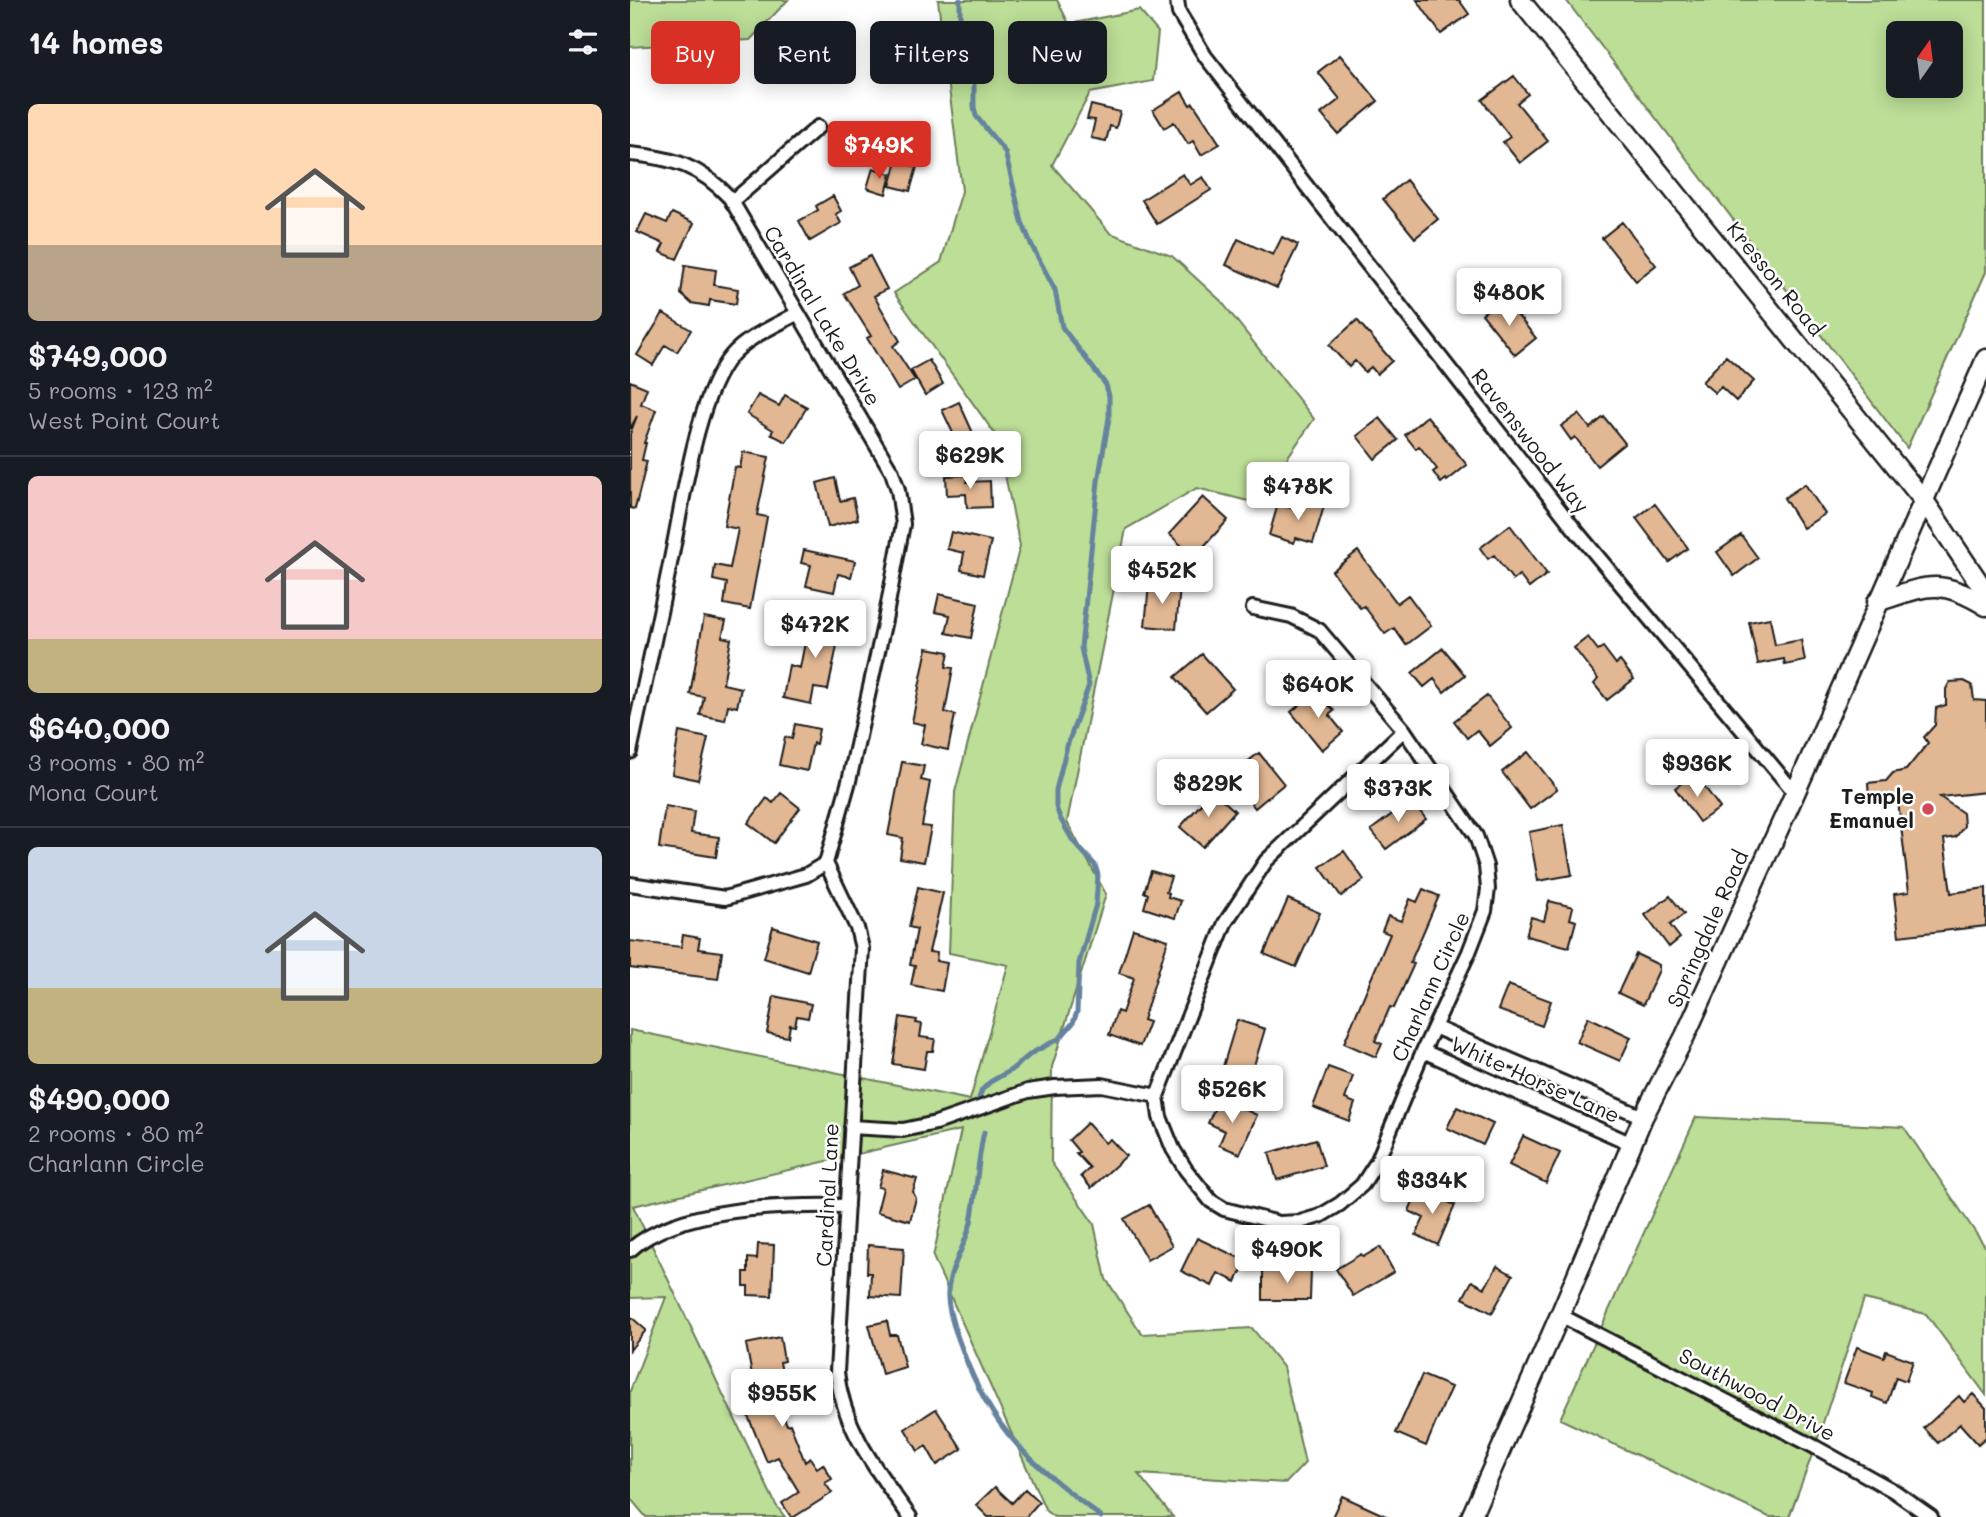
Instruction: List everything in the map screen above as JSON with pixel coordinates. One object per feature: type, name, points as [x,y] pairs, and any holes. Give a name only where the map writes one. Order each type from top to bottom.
[{"type":"main road","name":"Kresson Road","points":[[1520,0],[1924,502],[1986,593]]},
{"type":"main road","name":"Springdale Road","points":[[1471,1517],[1643,1117],[1685,1036],[1795,793],[1986,359]]},
{"type":"main road","points":[[1877,602],[1917,587],[1943,587],[1967,594],[1986,606]]},
{"type":"street","name":"Ravenswood Way","points":[[1177,0],[1179,13],[1205,56],[1230,89],[1573,527],[1795,793]]},
{"type":"street","points":[[732,202],[818,127]]},
{"type":"street","name":"Cardinal Lake Drive","points":[[630,154],[662,157],[690,166],[715,182],[732,202],[892,472],[898,490],[902,524],[885,620],[849,780],[826,863]]},
{"type":"street","points":[[630,752],[694,448],[710,395],[720,371],[733,354],[747,342],[798,313]]},
{"type":"street","name":"Charlann Circle","points":[[1157,1096],[1160,1117],[1173,1149],[1211,1201],[1224,1209],[1279,1223],[1300,1222],[1320,1216],[1340,1204],[1362,1185],[1377,1162],[1485,911],[1488,889],[1486,866],[1476,836],[1404,730],[1319,630],[1291,616],[1253,608]]},
{"type":"street","points":[[851,1127],[903,1130],[936,1124],[1028,1091],[1055,1087],[1102,1085],[1157,1096],[1225,923],[1266,861],[1404,730]]},
{"type":"street","points":[[630,884],[725,898],[806,875],[826,863]]},
{"type":"street","name":"Cardinal Lane","points":[[826,863],[856,928],[862,948],[837,1372],[839,1396],[859,1444],[910,1517]]},
{"type":"street","name":"White Horse Lane","points":[[1434,1027],[1643,1117]]},
{"type":"street","name":"White Horse Lane","points":[[1423,1051],[1632,1144]]},
{"type":"street","points":[[630,1250],[660,1231],[696,1219],[746,1209],[793,1205],[846,1206]]},
{"type":"street","name":"Southwood Drive","points":[[1560,1315],[1815,1447],[1894,1491],[1931,1517]]},
{"type":"green space","points":[[630,0],[788,0],[768,21],[754,21],[754,36],[750,40],[740,41],[740,21],[651,21],[651,46],[630,47]]},
{"type":"green space","points":[[938,0],[1057,0],[1068,21],[1008,21],[1008,84],[1107,84],[1107,21],[1084,21],[1139,10],[1158,32],[1153,81],[1090,93],[1052,165],[1110,233],[1172,256],[1221,301],[1314,419],[1256,503],[1197,488],[1126,529],[1067,822],[1106,894],[1052,1067],[1051,1162],[1094,1224],[1106,1279],[1142,1334],[1252,1328],[1283,1367],[1305,1463],[1286,1483],[1138,1474],[1173,1517],[1054,1517],[1046,1511],[933,1257],[961,1130],[633,1206],[776,1505],[785,1517],[646,1517],[630,1498],[630,1391],[666,1297],[630,1298],[630,1030],[970,1100],[1008,965],[949,953],[955,792],[1020,546],[997,437],[894,293],[941,262],[962,191],[949,84],[994,84],[994,21],[941,21]]},
{"type":"green space","points":[[1566,0],[1986,0],[1986,272],[1907,448]]},
{"type":"green space","points":[[1696,1117],[1904,1127],[1986,1248],[1986,1395],[1926,1314],[1864,1299],[1789,1517],[1769,1517],[1560,1419]]},
{"type":"building","points":[[1417,0],[1459,0],[1469,14],[1441,34]]},
{"type":"building","points":[[1340,55],[1378,101],[1338,134],[1321,114],[1340,99],[1318,72]]},
{"type":"building","points":[[1514,76],[1528,94],[1517,103],[1548,141],[1520,163],[1503,142],[1510,137],[1482,100]]},
{"type":"building","points":[[1182,92],[1190,105],[1193,103],[1220,144],[1201,155],[1193,141],[1188,144],[1174,122],[1164,128],[1153,110]]},
{"type":"building","points":[[1091,105],[1120,112],[1116,128],[1110,126],[1106,141],[1091,138],[1095,120],[1087,119]]},
{"type":"building","points":[[897,161],[917,167],[910,191],[890,186]]},
{"type":"building","points":[[873,168],[891,174],[886,194],[867,188]]},
{"type":"building","points":[[1183,174],[1190,185],[1203,177],[1211,190],[1157,224],[1142,200]]},
{"type":"building","points":[[1406,180],[1438,219],[1415,238],[1383,199]]},
{"type":"building","points":[[833,196],[841,211],[836,214],[841,223],[810,241],[799,221],[818,210],[816,206]]},
{"type":"building","points":[[672,213],[694,223],[677,259],[660,252],[664,244],[637,232],[646,214],[667,223]]},
{"type":"building","points":[[1622,222],[1656,265],[1636,281],[1602,238]]},
{"type":"building","points":[[1282,237],[1298,245],[1277,288],[1226,265],[1238,239],[1273,255]]},
{"type":"building","points":[[870,256],[887,289],[874,296],[900,341],[893,346],[915,380],[898,390],[867,338],[871,336],[844,293],[858,285],[849,267]]},
{"type":"building","points":[[685,265],[716,270],[714,285],[738,289],[736,304],[710,300],[709,306],[691,303],[681,294]]},
{"type":"building","points":[[1497,302],[1508,315],[1514,311],[1536,338],[1515,355],[1482,314]]},
{"type":"building","points":[[663,313],[691,330],[677,352],[665,345],[653,365],[637,355]]},
{"type":"building","points":[[1357,320],[1392,361],[1377,374],[1371,367],[1365,372],[1355,361],[1349,367],[1329,345]]},
{"type":"building","points":[[1726,356],[1754,381],[1736,401],[1721,387],[1715,393],[1702,382]]},
{"type":"building","points":[[929,360],[943,384],[925,395],[911,370]]},
{"type":"building","points":[[630,381],[647,388],[641,404],[656,410],[644,443],[642,460],[647,461],[635,509],[630,508],[630,434],[637,416],[630,429]]},
{"type":"building","points":[[758,395],[779,406],[785,395],[807,407],[786,442],[771,434],[773,430],[747,414]]},
{"type":"building","points":[[959,402],[978,444],[948,457],[941,441],[954,435],[942,410]]},
{"type":"building","points":[[1579,414],[1590,428],[1604,417],[1625,443],[1597,466],[1575,437],[1571,440],[1561,426]]},
{"type":"building","points":[[1427,416],[1467,465],[1441,483],[1433,472],[1437,469],[1419,446],[1416,449],[1405,435]]},
{"type":"building","points":[[1380,418],[1398,440],[1375,459],[1357,436]]},
{"type":"building","points":[[743,452],[769,457],[757,515],[767,517],[750,609],[724,604],[727,583],[713,580],[715,565],[730,568],[738,529],[724,526],[735,467],[740,468]]},
{"type":"building","points":[[967,475],[967,482],[990,481],[991,507],[967,508],[966,494],[947,495],[946,476]]},
{"type":"building","points":[[835,478],[840,501],[853,498],[858,519],[828,527],[817,483]]},
{"type":"building","points":[[1805,484],[1825,514],[1803,528],[1784,498]]},
{"type":"building","points":[[1203,497],[1228,520],[1194,557],[1169,534]]},
{"type":"building","points":[[1306,497],[1325,503],[1313,543],[1296,538],[1294,543],[1269,535],[1278,504],[1302,511]]},
{"type":"building","points":[[1655,504],[1688,548],[1669,562],[1636,518]]},
{"type":"building","points":[[1510,525],[1547,574],[1529,588],[1519,575],[1513,580],[1494,555],[1488,559],[1480,548]]},
{"type":"building","points":[[951,532],[991,541],[983,575],[961,570],[964,553],[947,549]]},
{"type":"building","points":[[1741,535],[1758,558],[1734,576],[1717,552]]},
{"type":"building","points":[[804,550],[855,561],[851,577],[838,574],[834,592],[806,586],[811,565],[801,563]]},
{"type":"building","points":[[1358,551],[1397,603],[1408,595],[1431,626],[1406,645],[1394,628],[1385,634],[1364,606],[1360,608],[1332,571]]},
{"type":"building","points":[[1149,584],[1180,587],[1176,629],[1145,626]]},
{"type":"building","points":[[939,594],[978,603],[971,638],[946,633],[950,615],[935,612]]},
{"type":"building","points":[[825,612],[843,616],[828,690],[814,688],[811,704],[783,698],[789,665],[800,668],[809,622],[822,625]]},
{"type":"building","points":[[704,617],[726,621],[722,637],[731,639],[723,684],[741,688],[737,707],[728,705],[725,720],[700,715],[704,697],[690,694]]},
{"type":"building","points":[[1770,618],[1775,645],[1801,640],[1805,661],[1785,665],[1784,659],[1758,664],[1749,622]]},
{"type":"building","points":[[1588,637],[1598,650],[1603,647],[1616,664],[1620,661],[1634,679],[1607,700],[1594,684],[1598,679],[1574,648]]},
{"type":"building","points":[[927,648],[949,652],[946,667],[953,668],[945,712],[955,715],[948,750],[921,744],[925,725],[912,722]]},
{"type":"building","points":[[1443,648],[1465,675],[1444,692],[1434,679],[1424,687],[1412,673]]},
{"type":"building","points":[[1202,654],[1233,689],[1206,712],[1175,677]]},
{"type":"building","name":"Temple Emanuel","points":[[1964,681],[1972,685],[1974,700],[1986,701],[1986,792],[1940,797],[1963,813],[1964,826],[1956,837],[1944,839],[1951,893],[1986,888],[1986,926],[1899,936],[1894,894],[1909,892],[1898,801],[1888,795],[1869,797],[1868,783],[1886,781],[1893,773],[1906,770],[1928,743],[1924,737],[1935,725],[1936,708],[1946,705],[1946,689],[1950,682]]},
{"type":"building","points":[[1316,691],[1334,711],[1329,715],[1343,732],[1322,750],[1291,712]]},
{"type":"building","points":[[1487,696],[1512,728],[1490,746],[1477,730],[1467,738],[1454,721]]},
{"type":"building","points":[[795,724],[819,729],[807,771],[779,765],[785,737],[792,739]]},
{"type":"building","points":[[679,732],[708,738],[698,780],[672,774]]},
{"type":"building","points":[[1528,752],[1557,789],[1530,809],[1502,772]]},
{"type":"building","points":[[1259,753],[1284,784],[1255,808],[1244,794],[1249,791],[1234,772]]},
{"type":"building","points":[[902,762],[924,766],[921,780],[930,782],[922,826],[931,827],[924,862],[900,858],[903,838],[888,835]]},
{"type":"building","points":[[1691,776],[1700,789],[1704,786],[1720,808],[1699,822],[1675,788]]},
{"type":"building","points":[[1213,791],[1235,811],[1203,847],[1180,827]]},
{"type":"building","points":[[781,793],[800,808],[774,843],[748,823],[767,798],[773,803]]},
{"type":"building","points":[[1411,800],[1426,819],[1386,849],[1371,830]]},
{"type":"building","points":[[665,806],[694,811],[691,833],[719,837],[716,857],[659,848]]},
{"type":"building","points":[[1563,825],[1572,875],[1538,881],[1529,832]]},
{"type":"building","points":[[1344,851],[1364,880],[1341,896],[1320,867]]},
{"type":"building","points":[[1151,871],[1171,877],[1166,892],[1169,893],[1168,897],[1181,901],[1175,918],[1144,908],[1148,894],[1144,892]]},
{"type":"building","points":[[918,887],[943,893],[929,952],[937,953],[936,961],[947,963],[942,991],[911,985],[915,966],[910,965],[917,929],[909,927]]},
{"type":"building","points":[[1423,889],[1439,896],[1410,963],[1414,964],[1375,1041],[1382,1044],[1376,1057],[1344,1043],[1390,934],[1382,931],[1388,916],[1401,921],[1410,899],[1417,902]]},
{"type":"building","points":[[1670,896],[1684,914],[1670,925],[1680,938],[1669,947],[1645,915]]},
{"type":"building","points":[[1288,899],[1320,913],[1296,967],[1264,954]]},
{"type":"building","points":[[1549,901],[1573,907],[1570,919],[1576,921],[1569,947],[1526,936],[1531,917],[1544,921]]},
{"type":"building","points":[[773,927],[817,941],[808,972],[764,958]]},
{"type":"building","points":[[1133,929],[1168,940],[1143,1020],[1149,1022],[1140,1046],[1109,1035],[1117,1011],[1122,1013],[1134,978],[1119,973]]},
{"type":"building","points":[[683,935],[700,938],[698,949],[722,952],[718,979],[630,968],[630,941],[681,947]]},
{"type":"building","points":[[1636,954],[1659,965],[1643,1005],[1618,993]]},
{"type":"building","points":[[1508,985],[1551,1001],[1542,1026],[1498,1010]]},
{"type":"building","points":[[774,996],[811,1004],[808,1018],[797,1016],[795,1026],[790,1025],[788,1037],[767,1033]]},
{"type":"building","points":[[900,1017],[917,1020],[916,1023],[922,1024],[920,1037],[935,1039],[933,1051],[927,1051],[924,1069],[893,1064]]},
{"type":"building","points":[[1588,1017],[1631,1037],[1620,1061],[1577,1042]]},
{"type":"building","points":[[1237,1020],[1265,1029],[1249,1082],[1221,1073]]},
{"type":"building","points":[[1328,1067],[1353,1076],[1345,1099],[1355,1103],[1349,1121],[1313,1107]]},
{"type":"building","points":[[1219,1098],[1257,1115],[1240,1154],[1219,1145],[1225,1131],[1208,1123]]},
{"type":"building","points":[[1457,1107],[1493,1124],[1483,1145],[1447,1128]]},
{"type":"building","points":[[1087,1123],[1105,1143],[1110,1139],[1126,1156],[1091,1188],[1081,1176],[1090,1168],[1076,1153],[1079,1152],[1069,1140]]},
{"type":"building","points":[[1523,1136],[1560,1153],[1546,1183],[1509,1165]]},
{"type":"building","points":[[1316,1139],[1324,1166],[1277,1180],[1269,1153]]},
{"type":"building","points":[[883,1170],[917,1179],[913,1192],[916,1198],[910,1221],[877,1212],[883,1188],[878,1187]]},
{"type":"building","points":[[1418,1189],[1455,1205],[1438,1245],[1416,1235],[1424,1218],[1409,1211]]},
{"type":"building","points":[[1149,1205],[1172,1246],[1147,1260],[1124,1219]]},
{"type":"building","points":[[1197,1238],[1246,1261],[1236,1282],[1218,1273],[1212,1286],[1181,1271]]},
{"type":"building","points":[[758,1244],[774,1245],[772,1296],[748,1295],[748,1286],[744,1286],[748,1258],[757,1259]]},
{"type":"building","points":[[868,1245],[904,1248],[901,1298],[870,1296]]},
{"type":"building","points":[[1380,1247],[1394,1272],[1353,1296],[1336,1269],[1361,1254],[1363,1257]]},
{"type":"building","points":[[1497,1266],[1513,1275],[1492,1313],[1463,1298],[1472,1281],[1485,1288]]},
{"type":"building","points":[[1263,1270],[1311,1270],[1310,1300],[1263,1300]]},
{"type":"building","points":[[630,1316],[646,1330],[630,1350]]},
{"type":"building","points":[[887,1321],[890,1335],[897,1335],[905,1367],[882,1374],[869,1325]]},
{"type":"building","points":[[780,1337],[784,1361],[780,1362],[784,1384],[771,1387],[805,1462],[810,1458],[817,1468],[823,1464],[832,1479],[825,1483],[832,1493],[794,1517],[791,1517],[782,1503],[799,1492],[778,1457],[767,1462],[748,1416],[759,1411],[746,1344]]},
{"type":"building","points":[[1857,1347],[1884,1357],[1886,1351],[1913,1361],[1906,1381],[1896,1377],[1887,1403],[1872,1397],[1873,1393],[1844,1383]]},
{"type":"building","points":[[1422,1375],[1451,1387],[1426,1446],[1396,1433]]},
{"type":"building","points":[[1973,1394],[1986,1408],[1986,1437],[1978,1444],[1960,1424],[1938,1443],[1924,1428],[1959,1396],[1964,1402]]},
{"type":"building","points":[[936,1409],[962,1449],[937,1465],[926,1446],[918,1451],[905,1429]]},
{"type":"building","points":[[995,1487],[1012,1503],[1025,1489],[1039,1502],[1026,1517],[988,1517],[976,1505]]},
{"type":"building","points":[[1342,1496],[1388,1517],[1332,1517]]},
{"type":"waterway","points":[[960,0],[960,28],[974,78],[976,116],[1005,152],[1022,222],[1055,290],[1062,327],[1106,385],[1109,396],[1109,418],[1098,481],[1081,648],[1089,685],[1067,746],[1056,790],[1056,807],[1060,818],[1073,841],[1095,865],[1098,875],[1096,904],[1079,963],[1077,1012],[1073,1023],[1060,1038],[1032,1053],[990,1082],[979,1098]]},
{"type":"waterway","points":[[984,1132],[971,1222],[948,1288],[953,1324],[974,1378],[1001,1425],[1035,1463],[1101,1517]]},
{"type":"place","name":"Temple Emanuel","points":[[1928,809]]}]
